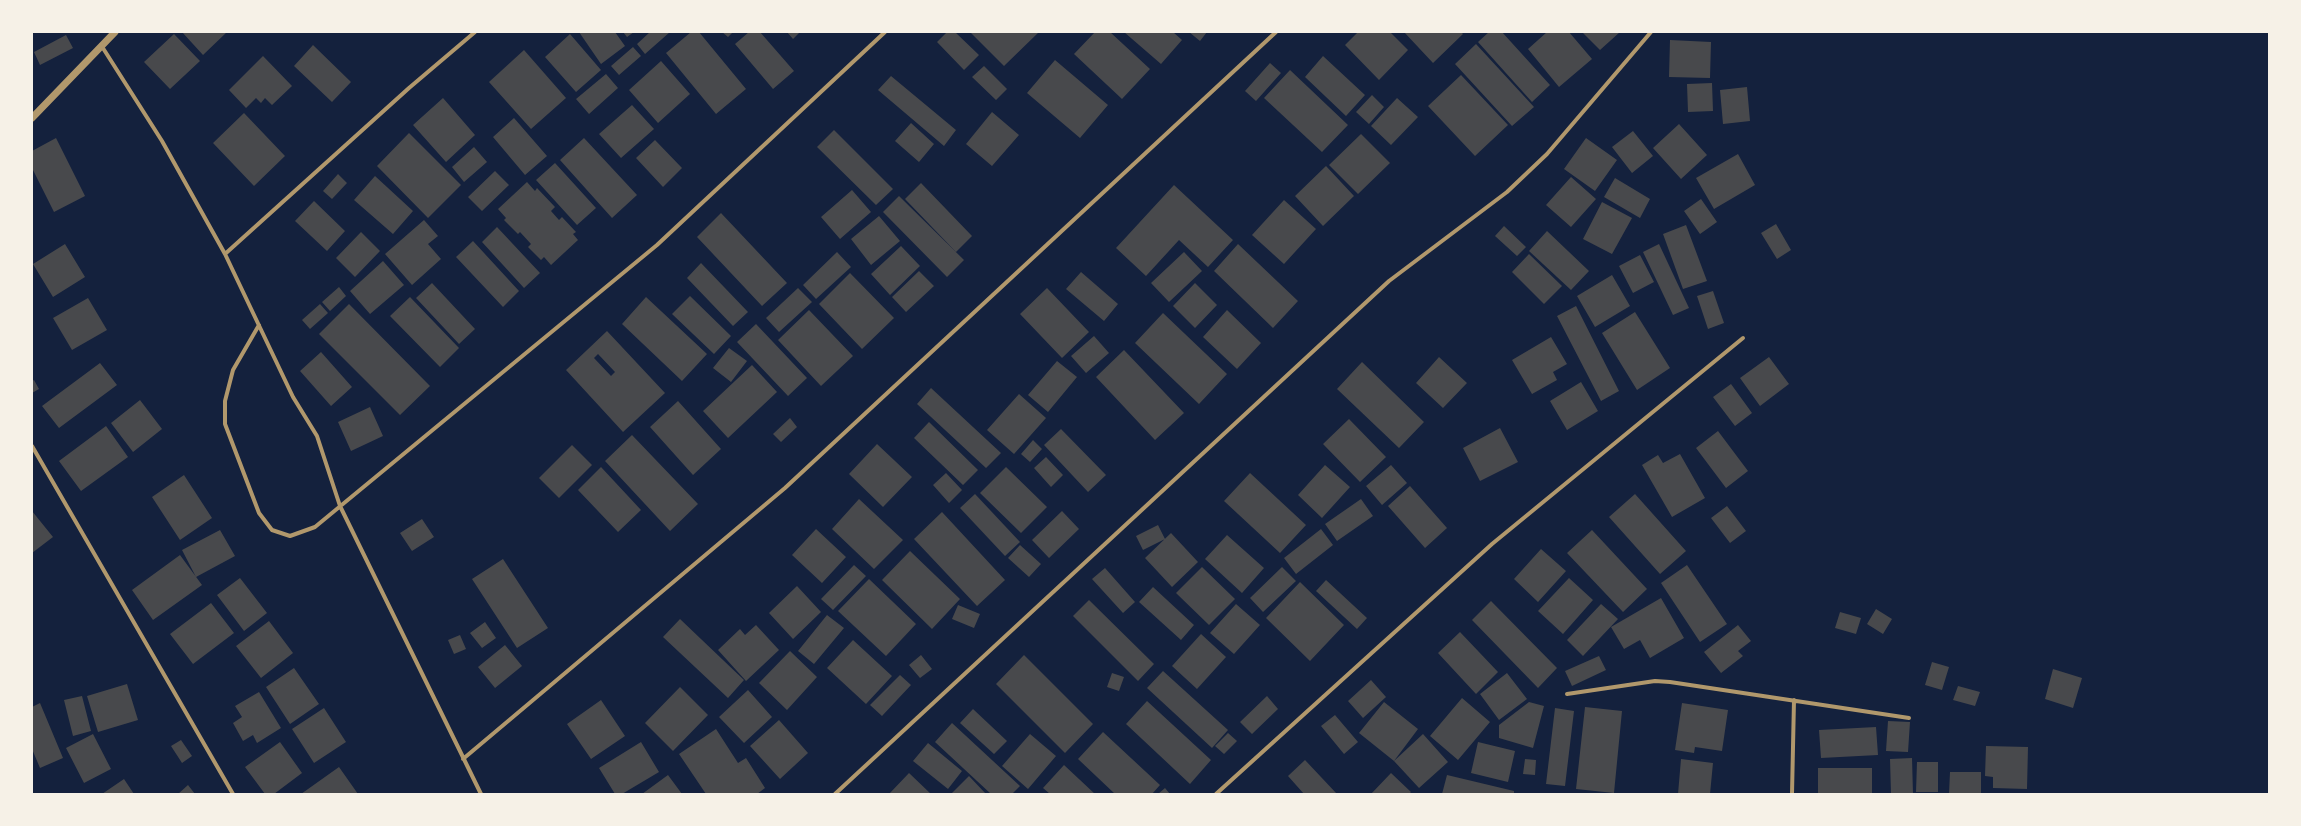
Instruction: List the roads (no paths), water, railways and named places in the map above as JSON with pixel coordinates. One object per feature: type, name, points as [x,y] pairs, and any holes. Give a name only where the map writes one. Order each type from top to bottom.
[{"type":"street","points":[[32,118],[115,32]]},
{"type":"street","points":[[225,254],[410,88],[475,32]]},
{"type":"street","points":[[259,325],[233,370],[225,401],[225,424],[259,513],[272,530],[290,536],[315,527],[657,245],[885,32]]},
{"type":"street","points":[[463,759],[785,488],[1276,32]]},
{"type":"street","points":[[835,794],[1389,282],[1507,192],[1547,154],[1651,32]]},
{"type":"street","points":[[101,45],[162,141],[225,254],[293,397],[317,436],[340,506],[481,794]]},
{"type":"street","points":[[1216,794],[1492,544],[1743,338]]},
{"type":"street","points":[[32,446],[233,794]]},
{"type":"street","points":[[1567,694],[1655,681],[1670,682],[1909,718]]},
{"type":"street","points":[[1792,794],[1794,700]]}]
